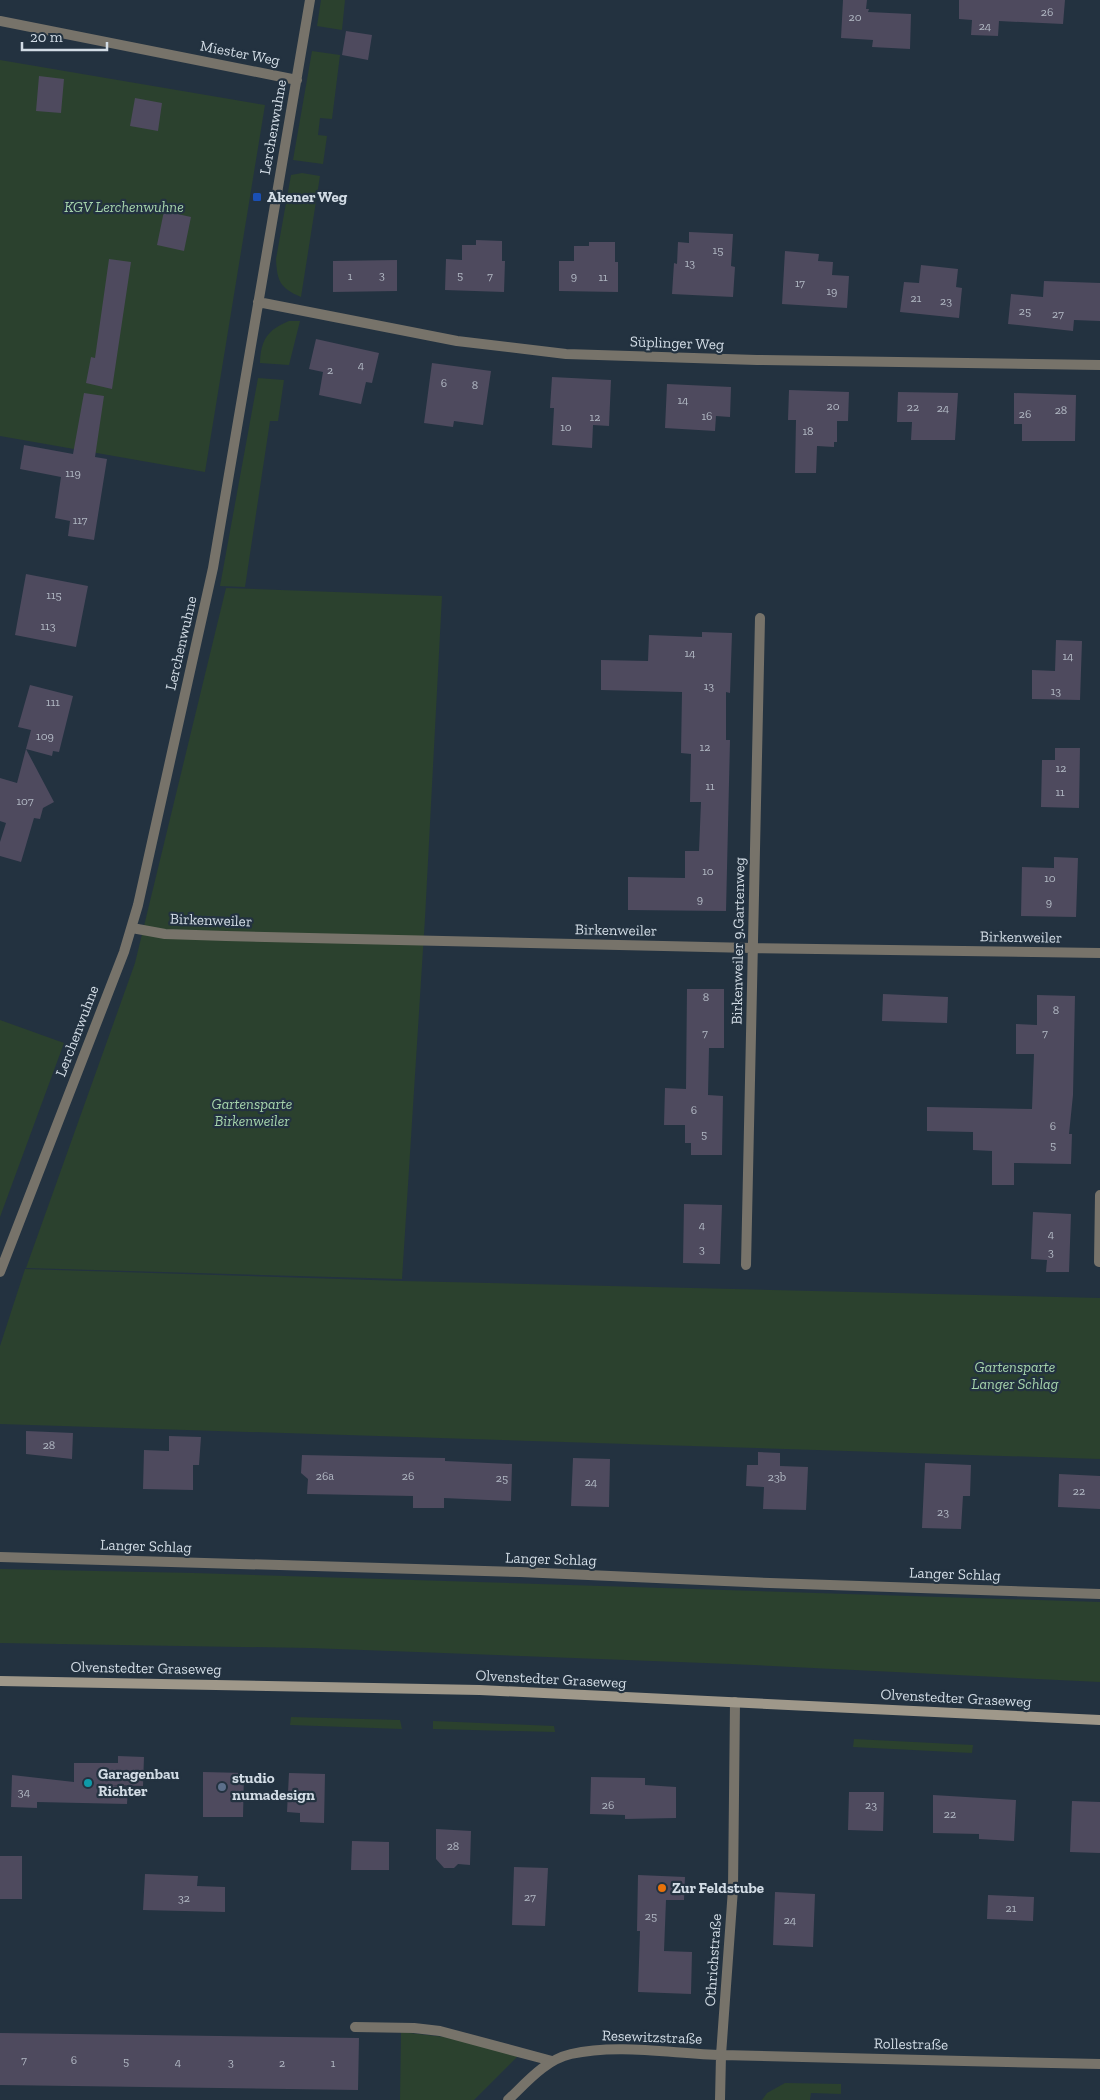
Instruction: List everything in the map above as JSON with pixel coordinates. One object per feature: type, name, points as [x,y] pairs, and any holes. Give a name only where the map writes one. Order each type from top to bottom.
[{"type":"main road","name":"Olvenstedter Graseweg","points":[[0,1681],[480,1690],[1100,1720]]},
{"type":"street","name":"Lerchenwuhne","points":[[0,1272],[132,928],[213,568],[310,0]]},
{"type":"street","name":"Miester Weg","points":[[0,21],[297,80]]},
{"type":"street","name":"Süplinger Weg","points":[[258,302],[458,341],[566,354],[1100,366]]},
{"type":"street","name":"Birkenweiler 9.Gartenweg","points":[[746,1264],[760,618]]},
{"type":"street","name":"Birkenweiler","points":[[132,928],[165,934],[752,948],[1100,953]]},
{"type":"street","points":[[1099,1262],[1100,1195]]},
{"type":"street","name":"Langer Schlag","points":[[0,1557],[520,1572],[780,1584],[1100,1594]]},
{"type":"street","name":"Othrichstraße","points":[[720,2100],[721,2055],[733,1889],[735,1702]]},
{"type":"street","points":[[355,2027],[414,2028],[440,2031],[552,2061]]},
{"type":"street","name":"Resewitzstraße","points":[[508,2100],[552,2061],[571,2054],[594,2050],[721,2055]]},
{"type":"street","name":"Rollestraße","points":[[721,2055],[1100,2064]]},
{"type":"green space","points":[[321,0],[345,0],[342,30],[317,26]]},
{"type":"green space","points":[[312,51],[340,55],[332,119],[320,118],[318,135],[327,136],[323,164],[293,160]]},
{"type":"green space","name":"KGV Lerchenwuhne","points":[[0,60],[265,105],[205,472],[0,436]]},
{"type":"green space","points":[[302,173],[320,176],[301,297],[288,290],[281,283],[277,273],[276,259],[291,175]]},
{"type":"green space","points":[[289,321],[300,321],[289,365],[260,363],[262,348],[270,332]]},
{"type":"green space","points":[[258,378],[284,380],[278,421],[270,421],[245,587],[220,586]]},
{"type":"green space","name":"Gartensparte Birkenweiler","points":[[226,588],[442,596],[425,918],[402,1279],[26,1268],[135,963]]},
{"type":"green space","points":[[0,1020],[64,1043],[0,1217]]},
{"type":"green space","name":"Gartensparte Langer Schlag","points":[[25,1269],[403,1281],[1100,1298],[1100,1459],[0,1424],[0,1346]]},
{"type":"green space","points":[[0,1569],[194,1573],[1100,1602],[1100,1682],[731,1664],[310,1648],[0,1643]]},
{"type":"green space","points":[[291,1717],[400,1720],[402,1729],[290,1725]]},
{"type":"green space","points":[[433,1721],[554,1726],[555,1732],[433,1729]]},
{"type":"green space","points":[[854,1739],[973,1745],[972,1753],[853,1747]]},
{"type":"green space","points":[[401,2032],[444,2037],[519,2055],[474,2100],[400,2100]]},
{"type":"green space","points":[[785,2083],[841,2084],[841,2094],[811,2093],[810,2100],[762,2100],[767,2093]]},
{"type":"building","points":[[843,0],[867,0],[866,9],[869,9],[868,12],[911,14],[910,49],[872,47],[873,40],[841,38]]},
{"type":"building","points":[[959,0],[1065,0],[1063,24],[999,21],[998,36],[971,35],[972,20],[959,19]]},
{"type":"building","points":[[346,31],[372,35],[368,60],[342,55]]},
{"type":"building","points":[[39,76],[64,79],[61,113],[36,111]]},
{"type":"building","points":[[135,98],[162,103],[158,131],[130,126]]},
{"type":"building","points":[[164,211],[191,217],[184,251],[157,245]]},
{"type":"building","points":[[689,232],[733,234],[731,266],[735,267],[733,297],[672,294],[674,263],[677,264],[678,242],[689,243]]},
{"type":"building","points":[[476,240],[502,241],[502,261],[505,261],[504,292],[445,290],[446,259],[462,260],[462,245],[476,245]]},
{"type":"building","points":[[589,242],[615,242],[615,262],[618,262],[618,292],[559,291],[559,261],[574,261],[574,246],[589,246]]},
{"type":"building","points":[[785,251],[819,254],[818,261],[833,262],[832,275],[849,276],[847,308],[782,304]]},
{"type":"building","points":[[109,259],[131,262],[112,389],[86,383],[91,357],[95,358]]},
{"type":"building","points":[[397,260],[397,291],[333,292],[333,261]]},
{"type":"building","points":[[921,265],[958,269],[956,287],[962,288],[959,318],[900,312],[904,282],[919,283]]},
{"type":"building","points":[[1044,281],[1100,283],[1100,321],[1074,320],[1073,331],[1008,324],[1011,294],[1043,297]]},
{"type":"building","points":[[316,339],[379,353],[372,383],[366,382],[361,404],[319,395],[323,372],[309,369]]},
{"type":"building","points":[[432,363],[491,371],[483,425],[454,421],[453,427],[424,423]]},
{"type":"building","points":[[552,377],[611,380],[609,426],[593,425],[592,448],[552,445],[554,408],[550,408]]},
{"type":"building","points":[[667,384],[731,387],[730,417],[716,416],[715,431],[665,428]]},
{"type":"building","points":[[789,390],[849,392],[848,421],[837,421],[837,442],[834,442],[834,447],[817,446],[816,473],[795,473],[796,420],[788,420]]},
{"type":"building","points":[[898,392],[958,393],[955,440],[911,440],[912,422],[897,422]]},
{"type":"building","points":[[84,393],[104,396],[95,457],[107,459],[94,540],[68,536],[70,521],[55,518],[61,477],[20,469],[24,445],[73,454]]},
{"type":"building","points":[[1014,393],[1076,395],[1075,441],[1022,441],[1022,424],[1014,424]]},
{"type":"building","points":[[26,574],[88,586],[76,647],[15,635]]},
{"type":"building","points":[[702,632],[732,633],[730,693],[726,692],[726,740],[730,740],[726,911],[628,910],[628,877],[685,878],[685,851],[699,851],[701,802],[690,802],[691,754],[681,753],[682,692],[601,690],[601,660],[648,661],[649,635],[702,637]]},
{"type":"building","points":[[1056,640],[1082,641],[1080,700],[1032,699],[1032,670],[1055,671]]},
{"type":"building","points":[[30,685],[73,696],[59,752],[53,751],[52,756],[26,749],[54,802],[43,808],[40,819],[34,818],[21,862],[0,856],[0,842],[6,823],[0,821],[0,778],[17,783],[31,730],[18,727]]},
{"type":"building","points":[[1055,748],[1080,748],[1079,808],[1041,807],[1042,760],[1055,760]]},
{"type":"building","points":[[1054,857],[1078,858],[1076,917],[1021,916],[1022,867],[1054,868]]},
{"type":"building","points":[[687,989],[724,989],[724,1048],[709,1048],[708,1095],[723,1096],[722,1155],[691,1155],[691,1143],[685,1143],[685,1125],[664,1125],[665,1088],[686,1089]]},
{"type":"building","points":[[883,994],[948,997],[947,1023],[882,1021]]},
{"type":"building","points":[[1037,995],[1075,996],[1073,1095],[1069,1134],[1072,1134],[1071,1164],[1014,1163],[1014,1185],[992,1185],[992,1151],[973,1150],[973,1132],[927,1131],[927,1107],[1032,1109],[1034,1054],[1016,1054],[1016,1024],[1037,1025]]},
{"type":"building","points":[[684,1204],[722,1205],[720,1264],[683,1263]]},
{"type":"building","points":[[1033,1212],[1071,1214],[1069,1272],[1046,1272],[1047,1260],[1031,1259]]},
{"type":"building","points":[[26,1431],[73,1433],[72,1459],[26,1454]]},
{"type":"building","points":[[169,1436],[201,1437],[199,1465],[193,1465],[193,1490],[143,1489],[144,1450],[169,1451]]},
{"type":"building","points":[[758,1452],[780,1453],[780,1466],[808,1467],[806,1510],[763,1509],[764,1487],[746,1486],[747,1465],[758,1465]]},
{"type":"building","points":[[302,1455],[445,1458],[445,1461],[512,1464],[511,1501],[444,1498],[444,1508],[413,1508],[413,1496],[307,1494],[308,1479],[301,1473]]},
{"type":"building","points":[[573,1458],[610,1459],[609,1507],[571,1506]]},
{"type":"building","points":[[925,1463],[971,1465],[970,1496],[963,1496],[961,1529],[922,1528]]},
{"type":"building","points":[[1059,1474],[1100,1476],[1100,1509],[1058,1507]]},
{"type":"building","points":[[118,1756],[144,1757],[143,1786],[111,1785],[128,1787],[127,1804],[37,1802],[37,1808],[11,1807],[12,1775],[74,1782],[74,1763],[118,1763]]},
{"type":"building","points":[[203,1772],[244,1773],[243,1817],[203,1817]]},
{"type":"building","points":[[289,1773],[325,1774],[324,1823],[300,1822],[300,1813],[287,1812]]},
{"type":"building","points":[[591,1777],[645,1778],[645,1785],[676,1787],[676,1818],[625,1819],[625,1815],[590,1814]]},
{"type":"building","points":[[849,1792],[884,1792],[883,1831],[848,1830]]},
{"type":"building","points":[[933,1795],[1016,1800],[1014,1841],[979,1839],[979,1834],[933,1833]]},
{"type":"building","points":[[1072,1801],[1100,1802],[1100,1853],[1070,1852]]},
{"type":"building","points":[[436,1829],[471,1831],[470,1865],[458,1864],[454,1868],[444,1868],[436,1859]]},
{"type":"building","points":[[352,1841],[389,1842],[389,1870],[351,1870]]},
{"type":"building","points":[[0,1856],[22,1856],[22,1899],[0,1899]]},
{"type":"building","points":[[514,1867],[548,1868],[545,1926],[512,1925]]},
{"type":"building","points":[[145,1874],[198,1876],[197,1886],[225,1887],[225,1912],[143,1910]]},
{"type":"building","points":[[638,1875],[685,1877],[684,1900],[666,1900],[664,1951],[692,1952],[691,1994],[638,1992],[640,1931],[637,1931]]},
{"type":"building","points":[[775,1892],[815,1894],[813,1947],[773,1945]]},
{"type":"building","points":[[988,1895],[1034,1897],[1033,1921],[987,1919]]},
{"type":"building","points":[[0,2033],[359,2038],[358,2090],[0,2085]]},
{"type":"place","name":"Akener Weg","points":[[257,197]]},
{"type":"place","name":"Garagenbau Richter","points":[[88,1783]]},
{"type":"place","name":"studio numadesign","points":[[222,1787]]},
{"type":"place","name":"Zur Feldstube","points":[[662,1888]]}]
